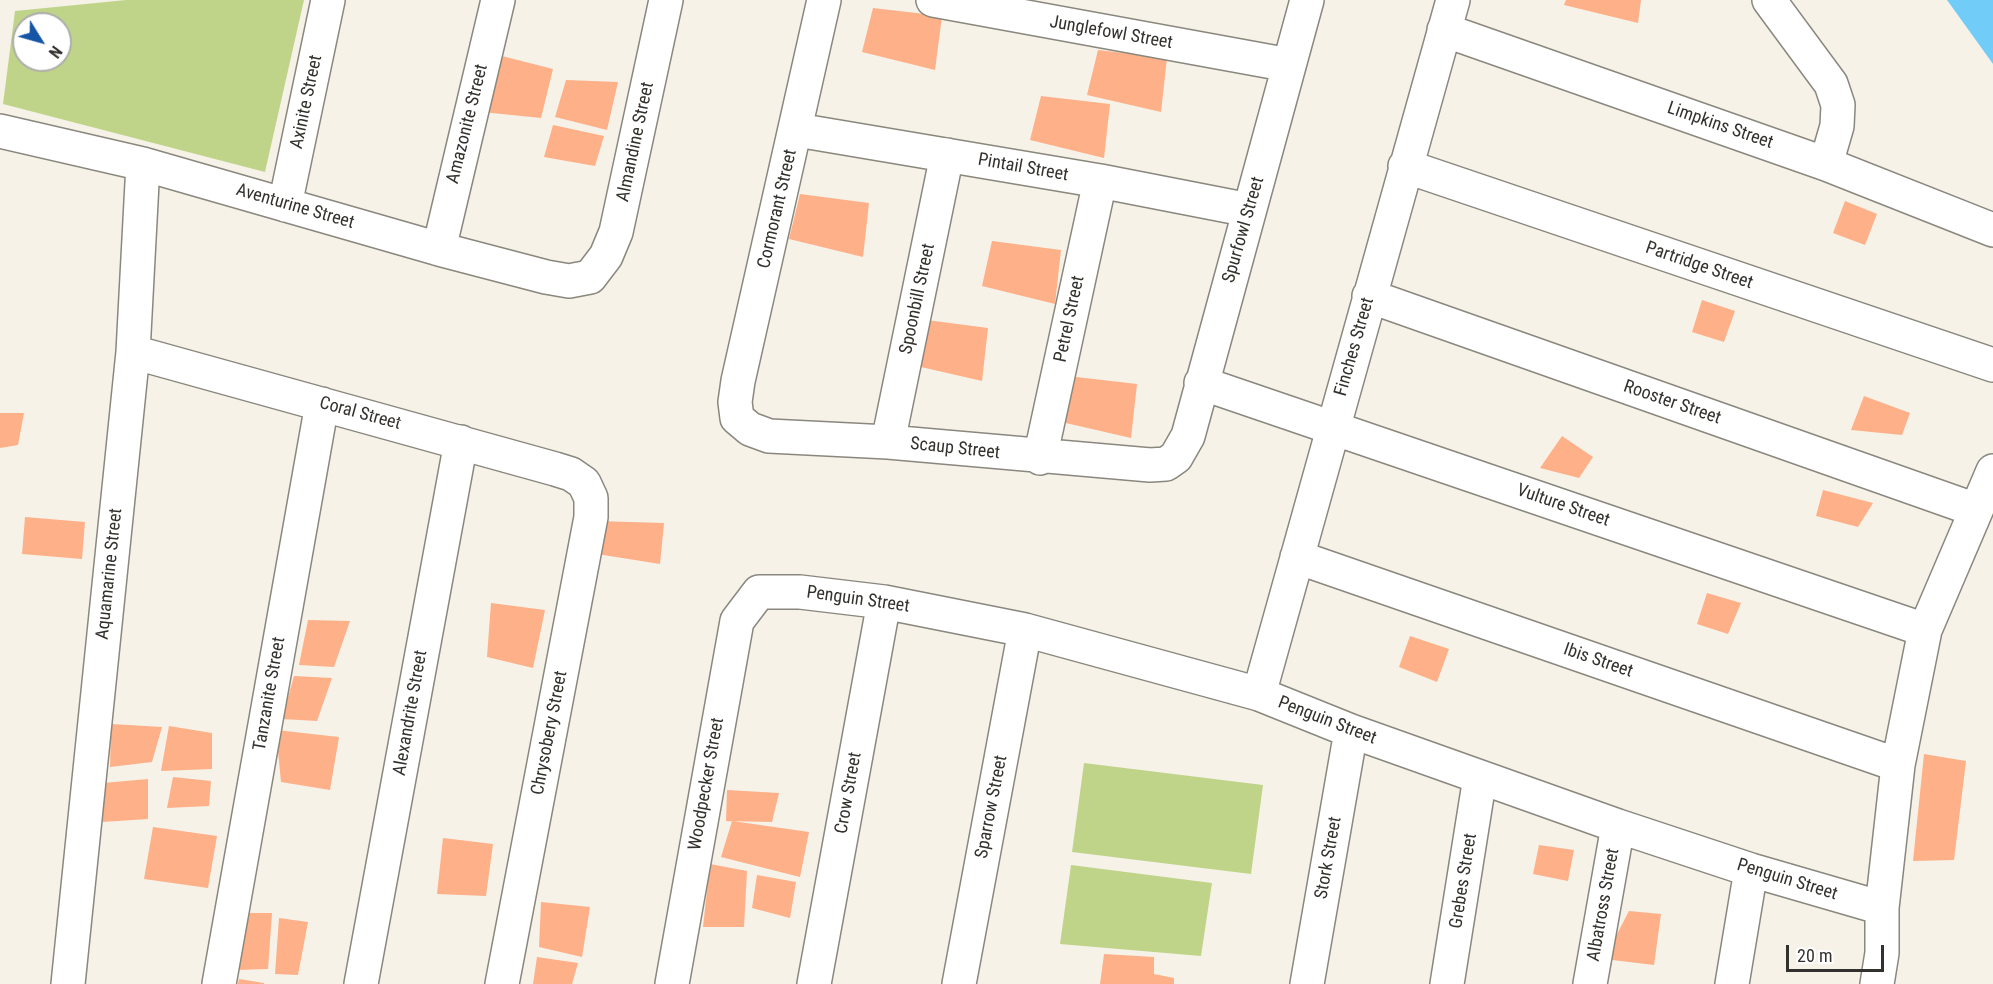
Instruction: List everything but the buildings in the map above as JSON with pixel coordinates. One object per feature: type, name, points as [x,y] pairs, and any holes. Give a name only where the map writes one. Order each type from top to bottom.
[{"type":"street","name":"Axinite Street","points":[[285,205],[328,0]]},
{"type":"street","name":"Amazonite Street","points":[[439,249],[498,0]]},
{"type":"street","name":"Almandine Street","points":[[590,277],[606,256],[616,232],[666,0]]},
{"type":"street","name":"Cormorant Street","points":[[737,418],[735,402],[738,381],[797,130],[824,0]]},
{"type":"street","name":"Junglefowl Street","points":[[933,0],[1289,65]]},
{"type":"street","name":"Spurfowl Street","points":[[1176,457],[1188,436],[1307,0]]},
{"type":"street","points":[[1769,0],[1831,84],[1838,105],[1837,126],[1826,164]]},
{"type":"street","name":"Limpkins Street","points":[[1448,15],[1993,230]]},
{"type":"street","name":"Finches Street","points":[[1259,694],[1448,15]]},
{"type":"street","name":"Pintail Street","points":[[797,130],[1100,181],[1249,210]]},
{"type":"street","name":"Aventurine Street","points":[[0,131],[143,164],[439,249],[546,277],[569,281],[590,277]]},
{"type":"street","name":"Spoonbill Street","points":[[888,442],[947,155]]},
{"type":"street","name":"Aquamarine Street","points":[[68,984],[133,352],[143,164]]},
{"type":"street","name":"Partridge Street","points":[[1406,166],[1993,365]]},
{"type":"street","name":"Petrel Street","points":[[1040,458],[1100,181]]},
{"type":"street","name":"Rooster Street","points":[[1369,296],[1976,510]]},
{"type":"street","name":"Coral Street","points":[[133,352],[563,471],[584,483]]},
{"type":"street","name":"Vulture Street","points":[[1201,383],[1925,630]]},
{"type":"street","name":"Tanzanite Street","points":[[219,984],[322,404]]},
{"type":"street","name":"Scaup Street","points":[[737,418],[750,429],[769,436],[888,442],[1040,458],[1150,465],[1166,464],[1176,457]]},
{"type":"street","name":"Alexandrite Street","points":[[362,984],[461,442]]},
{"type":"street","points":[[1876,984],[1882,953],[1882,908],[1898,765],[1925,630],[1993,471]]},
{"type":"street","name":"Chrysobery Street","points":[[502,984],[591,517],[591,498],[584,483]]},
{"type":"street","name":"Ibis Street","points":[[1297,557],[1898,765]]},
{"type":"street","name":"Penguin Street","points":[[759,592],[800,592],[884,602],[1025,630],[1259,694],[1351,731],[1618,826],[1751,870],[1882,908]]},
{"type":"street","name":"Woodpecker Street","points":[[672,984],[736,621],[759,592]]},
{"type":"street","name":"Crow Street","points":[[814,984],[884,602]]},
{"type":"street","name":"Sparrow Street","points":[[959,984],[1025,630]]},
{"type":"street","name":"Stork Street","points":[[1307,984],[1351,731]]},
{"type":"street","name":"Grebes Street","points":[[1447,984],[1480,777]]},
{"type":"street","name":"Albatross Street","points":[[1590,984],[1618,826]]},
{"type":"street","points":[[1732,984],[1751,870]]},
{"type":"green space","points":[[126,0],[304,0],[265,172],[3,104],[12,34],[12,72],[72,72],[72,12],[15,12]]},
{"type":"green space","points":[[1084,763],[1263,785],[1251,874],[1072,852]]},
{"type":"green space","points":[[1071,865],[1212,883],[1201,956],[1060,944]]},
{"type":"water","points":[[1947,0],[1993,0],[1993,64]]}]
